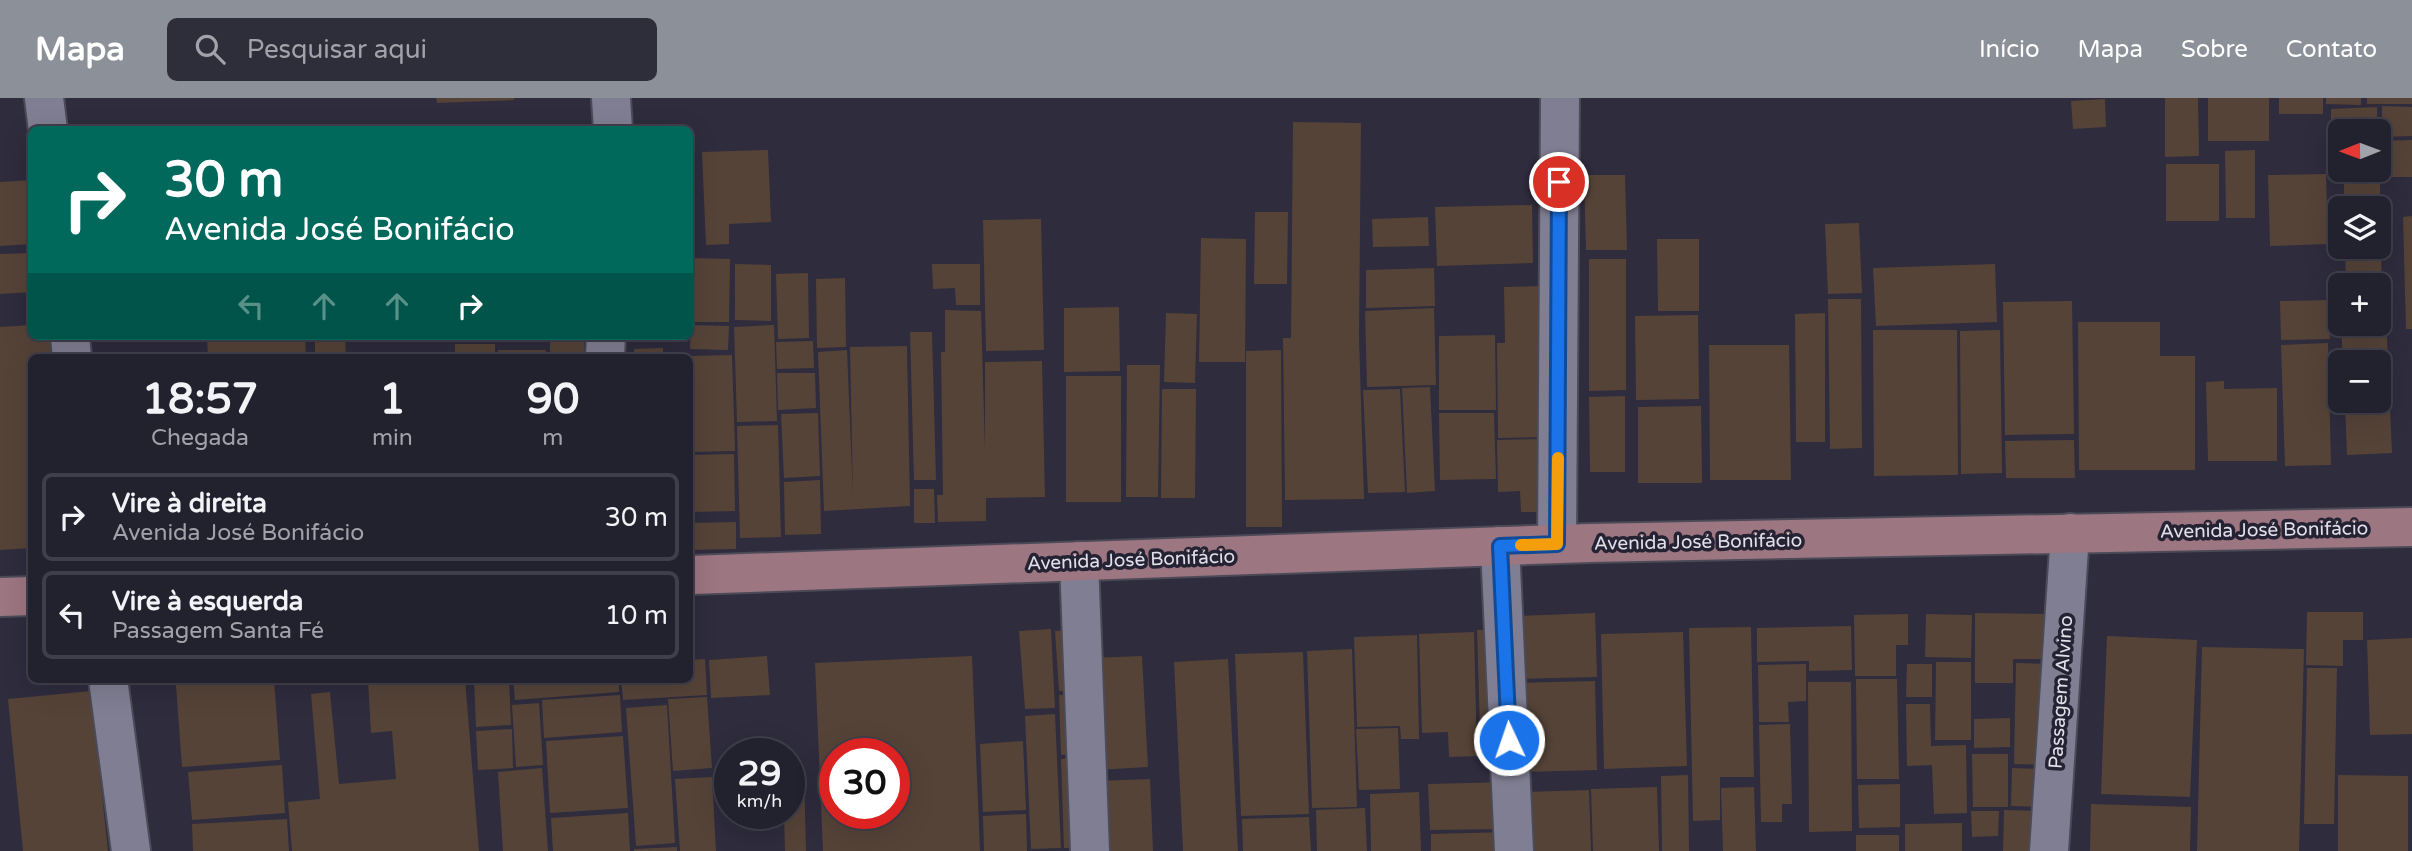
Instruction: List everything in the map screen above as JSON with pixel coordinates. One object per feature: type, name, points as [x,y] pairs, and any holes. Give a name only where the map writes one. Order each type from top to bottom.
[{"type":"main road","name":"Avenida José Bonifácio","points":[[693,575],[1557,544],[2412,527]]},
{"type":"main road","points":[[0,597],[28,596]]},
{"type":"street","points":[[44,98],[48,126]]},
{"type":"street","points":[[611,98],[613,126]]},
{"type":"street","points":[[1557,544],[1560,98]]},
{"type":"street","name":"Passagem Alvino","points":[[2049,851],[2070,533]]},
{"type":"street","points":[[1500,546],[1514,851]]},
{"type":"street","points":[[1079,561],[1090,851]]},
{"type":"street","points":[[109,683],[131,851]]},
{"type":"building","points":[[436,98],[514,98],[514,100],[437,103]]},
{"type":"building","points":[[2165,98],[2198,98],[2199,156],[2165,157]]},
{"type":"building","points":[[2208,98],[2269,98],[2269,141],[2208,141]]},
{"type":"building","points":[[2279,98],[2323,98],[2323,114],[2279,114]]},
{"type":"building","points":[[2326,98],[2361,98],[2361,105],[2326,104]]},
{"type":"building","points":[[2367,98],[2412,98],[2412,104],[2367,104]]},
{"type":"building","points":[[2105,99],[2106,127],[2073,129],[2071,101]]},
{"type":"building","points":[[2382,106],[2412,107],[2412,136],[2391,137],[2391,119],[2382,119]]},
{"type":"building","points":[[2377,107],[2377,119],[2331,119],[2331,109]]},
{"type":"building","points":[[1293,122],[1361,123],[1359,337],[1364,499],[1285,500],[1283,338],[1291,338]]},
{"type":"building","points":[[2412,140],[2412,177],[2391,177],[2391,141]]},
{"type":"building","points":[[768,150],[771,222],[729,224],[729,244],[706,245],[702,152]]},
{"type":"building","points":[[2255,150],[2255,218],[2226,218],[2225,151]]},
{"type":"building","points":[[2166,164],[2219,164],[2219,221],[2166,221]]},
{"type":"building","points":[[2326,174],[2328,244],[2270,246],[2268,175]]},
{"type":"building","points":[[1584,175],[1625,175],[1627,250],[1586,250]]},
{"type":"building","points":[[28,180],[28,244],[0,246],[0,182]]},
{"type":"building","points":[[2344,182],[2380,182],[2380,196],[2344,196]]},
{"type":"building","points":[[1532,205],[1533,263],[1437,266],[1435,207]]},
{"type":"building","points":[[1255,212],[1288,212],[1287,284],[1254,284]]},
{"type":"building","points":[[2412,216],[2412,329],[2406,329],[2403,217]]},
{"type":"building","points":[[1428,217],[1429,246],[1373,247],[1372,219]]},
{"type":"building","points":[[1041,219],[1044,350],[986,351],[983,220]]},
{"type":"building","points":[[1859,223],[1862,293],[1828,294],[1825,224]]},
{"type":"building","points":[[1201,238],[1246,239],[1245,362],[1199,362]]},
{"type":"building","points":[[1657,239],[1699,239],[1699,311],[1658,311]]},
{"type":"building","points":[[28,253],[28,292],[0,294],[0,254]]},
{"type":"building","points":[[693,258],[730,259],[729,322],[693,322]]},
{"type":"building","points":[[1589,259],[1626,259],[1626,390],[1589,391]]},
{"type":"building","points":[[2345,259],[2381,259],[2382,273],[2346,273]]},
{"type":"building","points":[[735,264],[771,265],[771,321],[735,320]]},
{"type":"building","points":[[932,264],[980,264],[980,305],[956,305],[955,288],[933,289]]},
{"type":"building","points":[[1995,264],[1997,322],[1876,326],[1873,268]]},
{"type":"building","points":[[1434,268],[1435,306],[1366,308],[1366,270]]},
{"type":"building","points":[[808,273],[809,338],[778,339],[776,274]]},
{"type":"building","points":[[845,278],[846,347],[817,348],[816,279]]},
{"type":"building","points":[[1540,286],[1547,437],[1498,438],[1497,343],[1505,343],[1504,287]]},
{"type":"building","points":[[1828,299],[1861,299],[1862,448],[1830,449]]},
{"type":"building","points":[[2328,300],[2330,339],[2281,340],[2280,301]]},
{"type":"building","points":[[2072,301],[2074,434],[2005,435],[2003,302]]},
{"type":"building","points":[[1119,307],[1120,371],[1064,372],[1064,308]]},
{"type":"building","points":[[1434,308],[1436,385],[1367,387],[1365,311]]},
{"type":"building","points":[[945,310],[981,311],[985,450],[985,362],[1042,361],[1045,497],[986,498],[986,521],[938,522],[937,495],[943,495],[941,352],[945,352]]},
{"type":"building","points":[[1166,313],[1197,314],[1195,383],[1164,382]]},
{"type":"building","points":[[1825,313],[1825,442],[1796,442],[1795,314]]},
{"type":"building","points":[[1698,315],[1699,399],[1636,400],[1635,316]]},
{"type":"building","points":[[2078,322],[2160,322],[2160,356],[2195,356],[2195,470],[2079,470]]},
{"type":"building","points":[[28,325],[28,340],[58,340],[60,354],[28,354],[28,548],[0,550],[0,327]]},
{"type":"building","points":[[693,325],[729,326],[728,350],[690,349]]},
{"type":"building","points":[[774,325],[777,421],[737,422],[734,327]]},
{"type":"building","points":[[1873,330],[1957,330],[1958,475],[1874,476]]},
{"type":"building","points":[[2000,330],[2002,473],[1961,474],[1960,331]]},
{"type":"building","points":[[910,332],[932,332],[936,480],[914,480]]},
{"type":"building","points":[[1495,335],[1496,410],[1439,410],[1439,336]]},
{"type":"building","points":[[2342,336],[2387,336],[2387,350],[2342,350]]},
{"type":"building","points":[[207,340],[305,340],[306,354],[208,354]]},
{"type":"building","points":[[315,340],[345,340],[346,354],[315,354]]},
{"type":"building","points":[[550,340],[584,340],[584,354],[550,354]]},
{"type":"building","points":[[813,341],[814,368],[777,369],[776,342]]},
{"type":"building","points":[[2328,343],[2331,465],[2285,466],[2281,345]]},
{"type":"building","points":[[455,344],[495,344],[495,354],[455,354]]},
{"type":"building","points":[[1709,345],[1789,345],[1791,480],[1710,480]]},
{"type":"building","points":[[907,346],[910,506],[824,511],[818,352],[847,350],[853,496],[850,347]]},
{"type":"building","points":[[663,348],[663,354],[635,354],[634,349]]},
{"type":"building","points":[[498,350],[546,350],[545,354],[498,354]]},
{"type":"building","points":[[1281,350],[1282,527],[1246,527],[1246,351]]},
{"type":"building","points":[[732,355],[735,451],[693,452],[693,356]]},
{"type":"building","points":[[1127,365],[1160,365],[1158,497],[1126,497]]},
{"type":"building","points":[[777,373],[815,373],[816,408],[778,410]]},
{"type":"building","points":[[1066,376],[1121,376],[1121,502],[1066,502]]},
{"type":"building","points":[[2224,381],[2224,389],[2277,388],[2277,461],[2208,461],[2206,382]]},
{"type":"building","points":[[1430,387],[1435,491],[1407,493],[1402,388]]},
{"type":"building","points":[[1162,389],[1196,389],[1195,498],[1161,498]]},
{"type":"building","points":[[1400,389],[1405,492],[1368,493],[1363,390]]},
{"type":"building","points":[[1625,396],[1625,472],[1590,472],[1589,397]]},
{"type":"building","points":[[1701,406],[1702,483],[1638,483],[1638,407]]},
{"type":"building","points":[[818,413],[820,476],[784,478],[781,414]]},
{"type":"building","points":[[1439,413],[1494,413],[1496,479],[1440,480]]},
{"type":"building","points":[[2345,413],[2390,413],[2392,453],[2347,455]]},
{"type":"building","points":[[778,425],[781,537],[740,538],[737,426]]},
{"type":"building","points":[[1543,439],[1545,512],[1521,512],[1520,491],[1498,492],[1497,440]]},
{"type":"building","points":[[2074,440],[2075,478],[2006,478],[2005,441]]},
{"type":"building","points":[[734,454],[735,511],[693,512],[693,455]]},
{"type":"building","points":[[820,480],[821,534],[785,535],[784,482]]},
{"type":"building","points":[[914,489],[934,489],[935,523],[914,523]]},
{"type":"building","points":[[736,522],[736,549],[693,550],[693,523]]},
{"type":"building","points":[[2307,612],[2363,612],[2363,640],[2343,640],[2343,666],[2306,665]]},
{"type":"building","points":[[1595,613],[1597,677],[1515,679],[1514,616]]},
{"type":"building","points":[[1975,613],[2053,614],[2053,659],[2013,659],[2013,683],[1975,683]]},
{"type":"building","points":[[1908,614],[1908,645],[1896,645],[1896,676],[1855,676],[1854,615]]},
{"type":"building","points":[[1926,614],[1972,615],[1971,658],[1925,657]]},
{"type":"building","points":[[1851,626],[1852,670],[1809,671],[1809,661],[1757,662],[1757,628]]},
{"type":"building","points":[[1751,627],[1754,777],[1720,777],[1720,820],[1693,821],[1689,628]]},
{"type":"building","points":[[1051,629],[1055,708],[1025,709],[1019,631]]},
{"type":"building","points":[[1079,629],[1082,690],[1059,691],[1055,631]]},
{"type":"building","points":[[1477,630],[1502,630],[1506,763],[1481,763]]},
{"type":"building","points":[[1474,632],[1477,756],[1449,757],[1448,732],[1422,733],[1419,634]]},
{"type":"building","points":[[1683,632],[1687,766],[1604,769],[1601,634]]},
{"type":"building","points":[[1417,635],[1419,739],[1401,739],[1400,726],[1357,727],[1354,637]]},
{"type":"building","points":[[2107,636],[2197,640],[2190,797],[2101,794]]},
{"type":"building","points":[[2412,638],[2412,734],[2370,735],[2367,640]]},
{"type":"building","points":[[2202,647],[2304,649],[2299,851],[2197,851]]},
{"type":"building","points":[[1352,649],[1357,807],[1312,808],[1307,651]]},
{"type":"building","points":[[1303,652],[1309,814],[1241,816],[1235,654]]},
{"type":"building","points":[[767,656],[770,695],[711,698],[709,660]]},
{"type":"building","points":[[972,656],[980,851],[823,851],[822,829],[910,829],[910,738],[819,738],[819,757],[815,663]]},
{"type":"building","points":[[1142,656],[1148,767],[1097,770],[1091,658]]},
{"type":"building","points":[[705,659],[707,695],[623,700],[621,683],[693,683],[693,660]]},
{"type":"building","points":[[1228,659],[1238,851],[1183,851],[1174,662]]},
{"type":"building","points":[[1936,662],[1971,662],[1971,740],[1935,740]]},
{"type":"building","points":[[2016,663],[2052,664],[2050,765],[2014,764]]},
{"type":"building","points":[[1806,664],[1806,701],[1788,702],[1789,722],[1759,722],[1758,665]]},
{"type":"building","points":[[1907,664],[1932,664],[1932,697],[1906,697]]},
{"type":"building","points":[[2307,668],[2337,668],[2334,824],[2304,824]]},
{"type":"building","points":[[1856,679],[1897,679],[1899,779],[1857,779]]},
{"type":"building","points":[[1595,681],[1597,770],[1520,772],[1518,683]]},
{"type":"building","points":[[1808,682],[1851,682],[1852,831],[1809,832]]},
{"type":"building","points":[[274,683],[280,760],[182,767],[176,685]]},
{"type":"building","points":[[368,683],[465,683],[479,851],[292,851],[288,802],[320,799],[311,694],[330,692],[339,784],[396,779],[392,731],[371,733]]},
{"type":"building","points":[[474,683],[509,683],[511,725],[476,727]]},
{"type":"building","points":[[513,683],[619,683],[619,692],[515,700]]},
{"type":"building","points":[[91,691],[108,851],[23,851],[8,699]]},
{"type":"building","points":[[1083,694],[1085,754],[1061,755],[1059,695]]},
{"type":"building","points":[[620,695],[622,732],[544,738],[542,700]]},
{"type":"building","points":[[707,697],[712,768],[673,771],[668,699]]},
{"type":"building","points":[[539,703],[543,765],[516,767],[512,705]]},
{"type":"building","points":[[1906,704],[1930,704],[1931,746],[1966,745],[1967,813],[1934,814],[1932,765],[1907,766]]},
{"type":"building","points":[[667,705],[675,843],[636,846],[626,708]]},
{"type":"building","points":[[1055,714],[1061,848],[1031,849],[1025,716]]},
{"type":"building","points":[[2010,718],[2010,747],[1974,748],[1974,719]]},
{"type":"building","points":[[1790,724],[1792,804],[1782,804],[1782,822],[1761,822],[1759,725]]},
{"type":"building","points":[[1398,728],[1400,789],[1359,790],[1356,729]]},
{"type":"building","points":[[512,729],[513,768],[478,770],[476,731]]},
{"type":"building","points":[[623,736],[628,808],[550,813],[546,741]]},
{"type":"building","points":[[1023,741],[1026,810],[983,812],[980,744]]},
{"type":"building","points":[[1972,754],[2008,754],[2008,807],[1973,807]]},
{"type":"building","points":[[1084,757],[1087,848],[1064,848],[1061,759]]},
{"type":"building","points":[[282,765],[285,813],[192,820],[188,772]]},
{"type":"building","points":[[542,768],[548,851],[503,851],[498,772]]},
{"type":"building","points":[[2012,768],[2047,769],[2046,807],[2011,806]]},
{"type":"building","points":[[1688,775],[1689,851],[1662,851],[1661,776]]},
{"type":"building","points":[[2338,775],[2408,776],[2408,851],[2338,851]]},
{"type":"building","points":[[712,777],[716,851],[680,851],[675,779]]},
{"type":"building","points":[[1150,779],[1153,851],[1101,851],[1097,781]]},
{"type":"building","points":[[1508,782],[1508,829],[1430,830],[1428,784]]},
{"type":"building","points":[[1900,784],[1900,827],[1859,828],[1858,785]]},
{"type":"building","points":[[1657,787],[1659,851],[1593,851],[1591,789]]},
{"type":"building","points":[[1754,787],[1756,851],[1723,851],[1721,788]]},
{"type":"building","points":[[1589,790],[1591,851],[1522,851],[1520,792]]},
{"type":"building","points":[[1419,792],[1421,851],[1371,851],[1370,794]]},
{"type":"building","points":[[2091,804],[2191,807],[2190,851],[2090,851]]},
{"type":"building","points":[[1365,808],[1367,851],[1317,851],[1316,810]]},
{"type":"building","points":[[2004,810],[2044,811],[2042,851],[2003,851]]},
{"type":"building","points":[[805,811],[806,851],[785,851],[784,829],[805,829]]},
{"type":"building","points":[[1971,811],[1999,811],[1998,836],[1972,837]]},
{"type":"building","points":[[628,813],[630,851],[553,851],[551,818]]},
{"type":"building","points":[[1026,814],[1027,851],[984,851],[983,816]]},
{"type":"building","points":[[1309,817],[1311,851],[1243,851],[1242,819]]},
{"type":"building","points":[[287,819],[289,851],[193,851],[192,824]]},
{"type":"building","points":[[1962,823],[1962,851],[1905,851],[1905,824]]},
{"type":"building","points":[[1508,832],[1509,851],[1431,851],[1431,834]]},
{"type":"building","points":[[1856,835],[1899,835],[1899,851],[1856,851]]},
{"type":"building","points":[[677,847],[677,851],[634,851],[634,849]]},
{"type":"slow traffic","points":[[1521,545],[1557,544],[1558,458]]},
{"type":"route","points":[[1509,740],[1500,546],[1557,544],[1559,182]]}]
